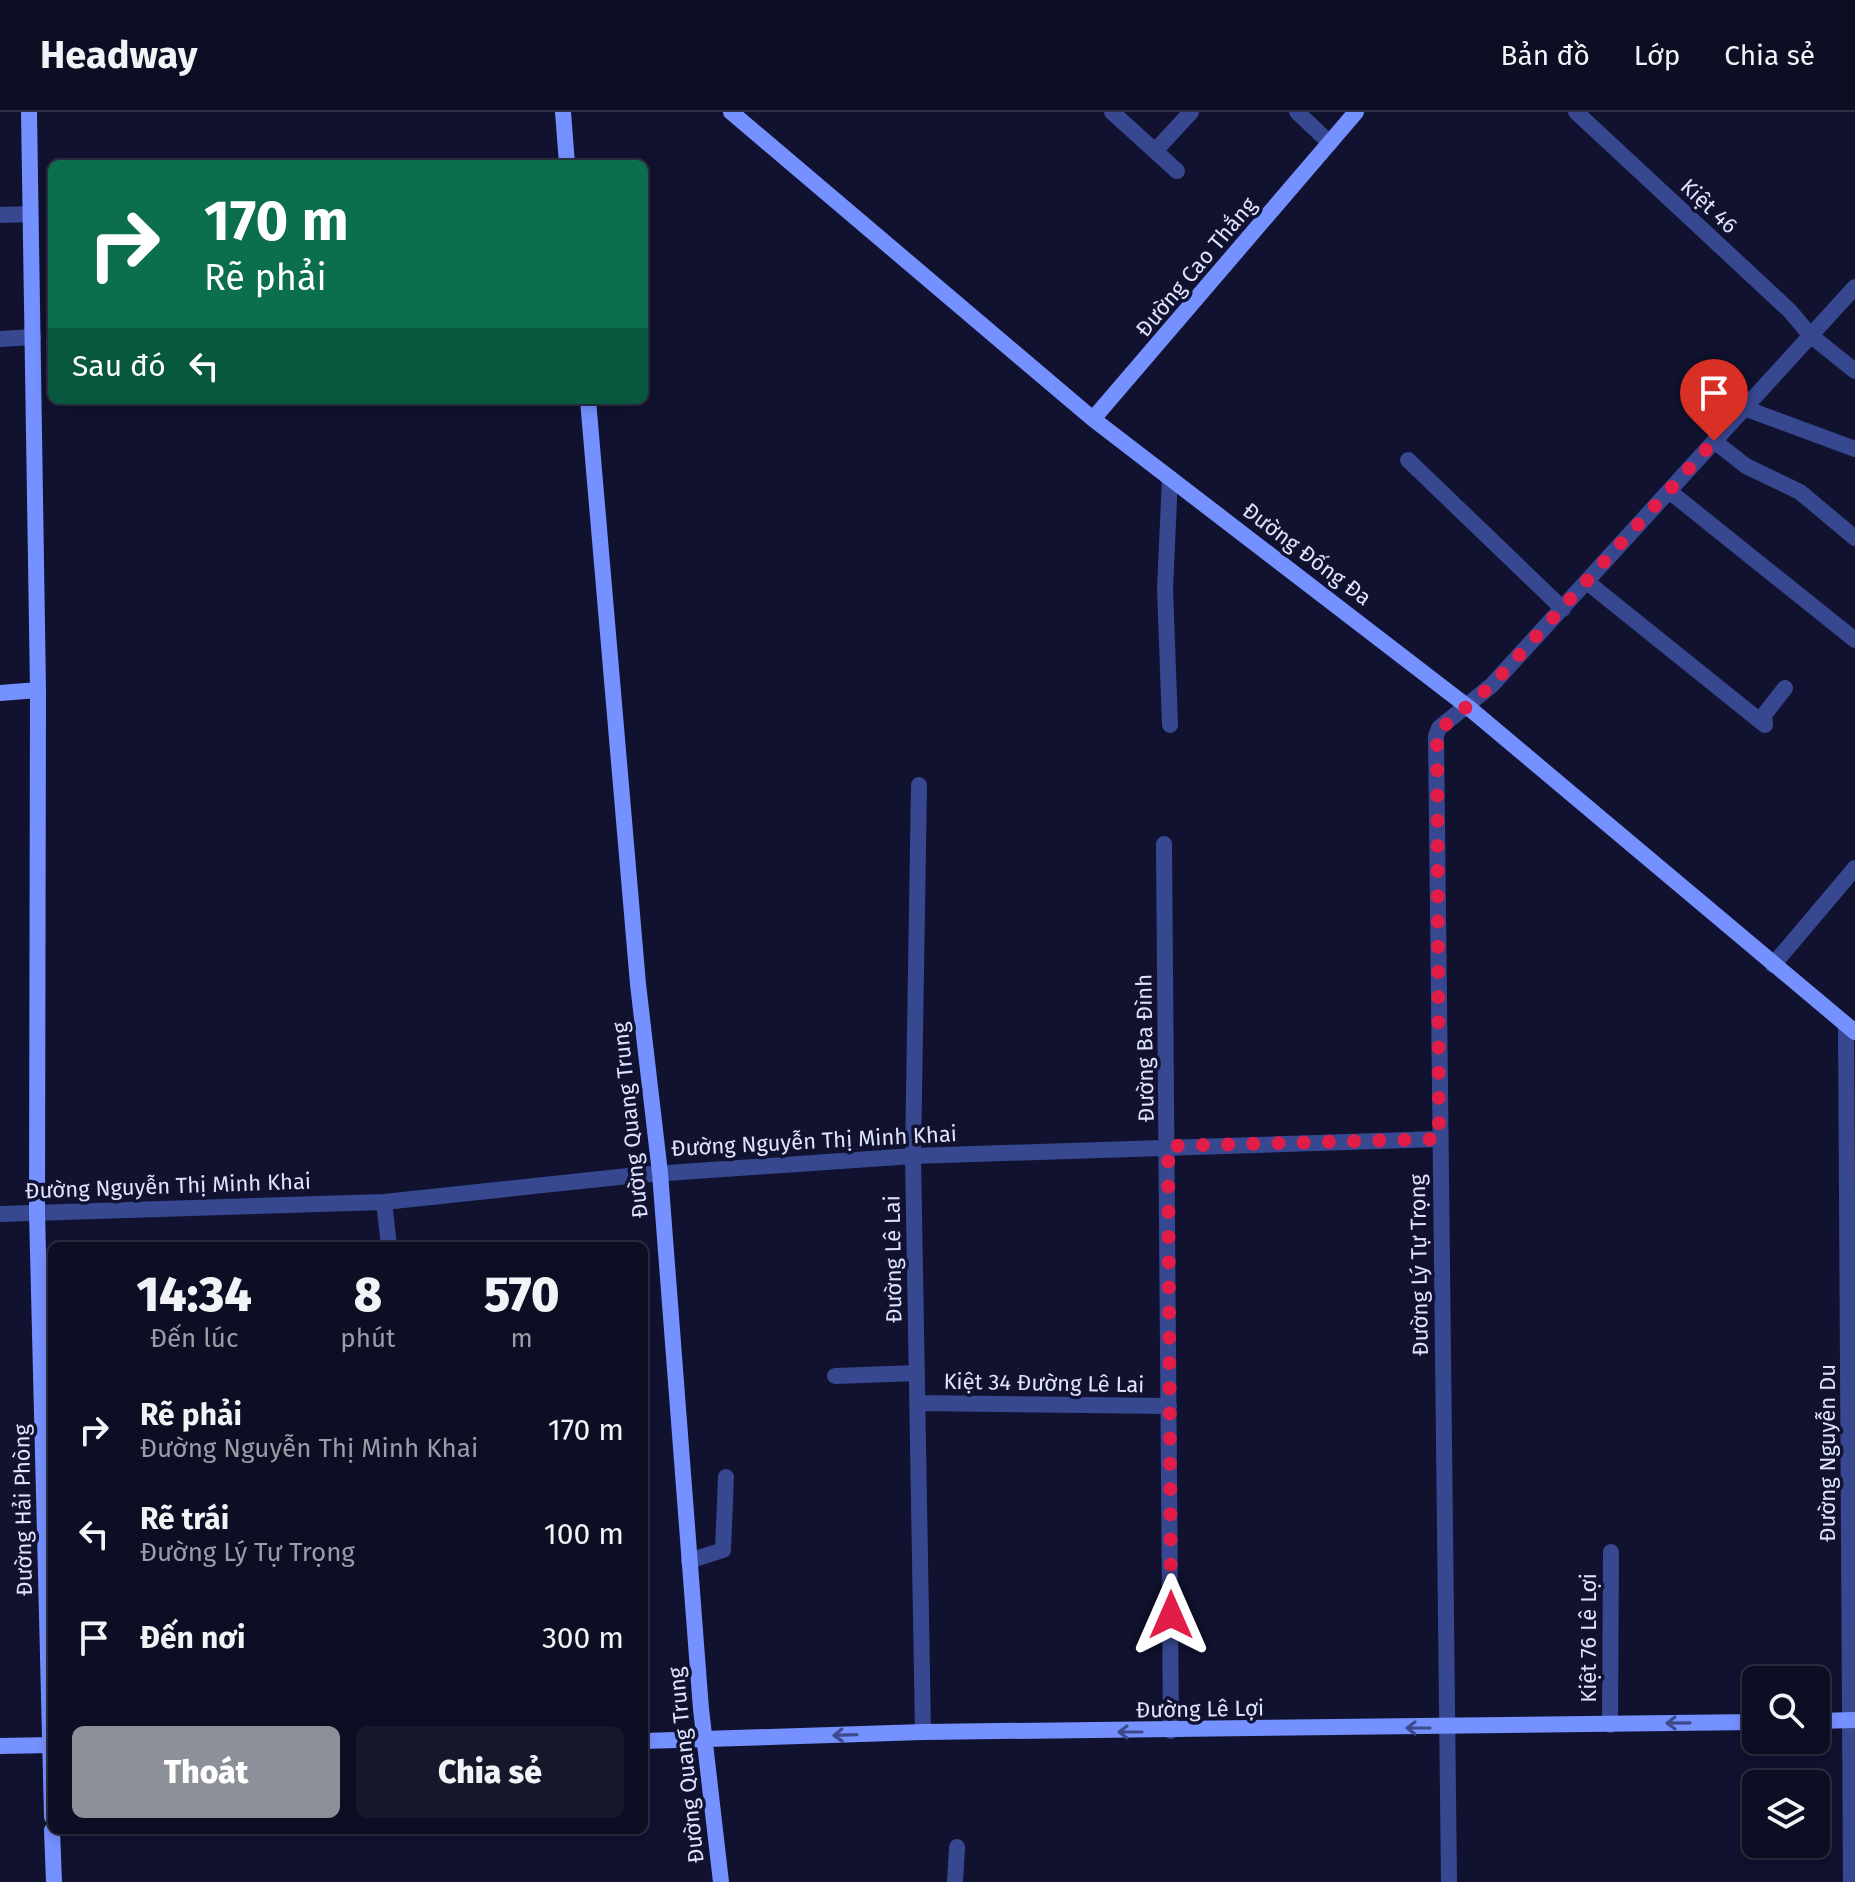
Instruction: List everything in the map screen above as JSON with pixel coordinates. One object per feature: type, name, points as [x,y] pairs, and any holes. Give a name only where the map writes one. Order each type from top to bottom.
[{"type":"street","name":"Đường Hải Phòng","points":[[29,112],[38,690],[37,1212],[48,1631]]},
{"type":"street","points":[[563,112],[567,160]]},
{"type":"street","name":"Đường Đống Đa","points":[[731,112],[1093,419],[1468,707],[1851,1028]]},
{"type":"street","points":[[1112,112],[1177,171]]},
{"type":"street","points":[[1156,150],[1191,112]]},
{"type":"street","points":[[1297,112],[1330,143]]},
{"type":"street","name":"Đường Cao Thắng","points":[[1093,419],[1356,112]]},
{"type":"street","name":"Kiệt 46","points":[[1576,112],[1790,311],[1810,335],[1855,371]]},
{"type":"street","points":[[0,215],[30,214]]},
{"type":"street","name":"Đường Lý Tự Trọng","points":[[1449,1882],[1435,741],[1439,728],[1468,707],[1563,609],[1855,287]]},
{"type":"street","points":[[0,339],[33,337]]},
{"type":"street","name":"Đường Quang Trung","points":[[588,404],[638,984],[660,1173],[704,1740],[721,1882]]},
{"type":"street","points":[[1744,408],[1855,449]]},
{"type":"street","points":[[1714,441],[1746,466],[1800,492],[1855,538]]},
{"type":"street","points":[[1408,460],[1563,609]]},
{"type":"street","points":[[1170,478],[1165,589],[1170,725]]},
{"type":"street","points":[[1669,491],[1855,640]]},
{"type":"street","points":[[1587,582],[1765,725],[1764,715],[1785,688]]},
{"type":"street","points":[[0,693],[38,690]]},
{"type":"street","name":"Đường Lê Lai","points":[[919,785],[913,1156],[923,1732]]},
{"type":"street","name":"Đường Ba Đình","points":[[1164,844],[1171,1731]]},
{"type":"street","points":[[1773,965],[1855,868]]},
{"type":"street","name":"Đường Nguyễn Du","points":[[1851,1028],[1851,1882]]},
{"type":"street","name":"Đường Nguyễn Thị Minh Khai","points":[[0,1214],[384,1202],[660,1173],[913,1156],[1439,1139]]},
{"type":"street","points":[[384,1202],[389,1242]]},
{"type":"street","points":[[835,1376],[917,1373]]},
{"type":"street","name":"Kiệt 34 Đường Lê Lai","points":[[917,1403],[1169,1406]]},
{"type":"street","points":[[689,1561],[723,1550],[726,1477]]},
{"type":"street","name":"Kiệt 76 Lê Lợi","points":[[1610,1725],[1611,1552]]},
{"type":"street","points":[[1830,1721],[1853,1720]]},
{"type":"street","name":"Đường Lê Lợi","points":[[648,1741],[923,1732],[1742,1722]]},
{"type":"street","points":[[0,1746],[48,1745]]},
{"type":"street","points":[[52,1834],[54,1882]]},
{"type":"street","points":[[955,1882],[957,1847]]},
{"type":"route","points":[[1171,1615],[1168,1146],[1439,1139],[1437,732],[1492,685],[1714,441]]}]
